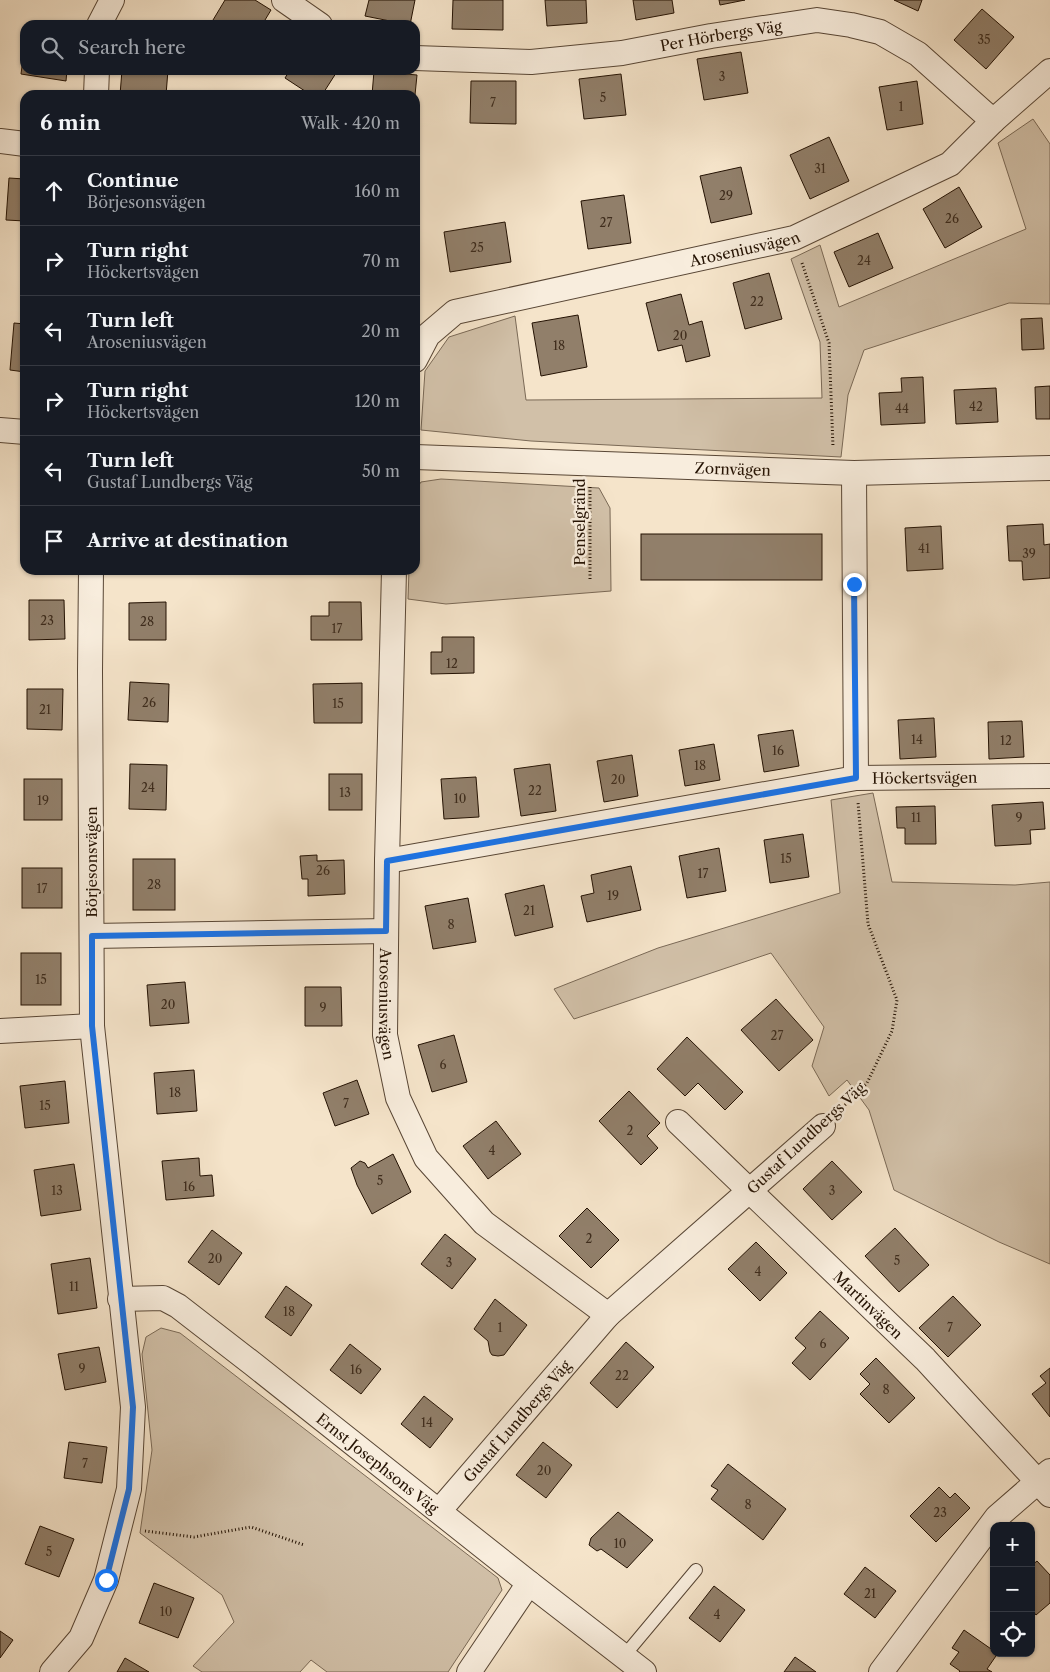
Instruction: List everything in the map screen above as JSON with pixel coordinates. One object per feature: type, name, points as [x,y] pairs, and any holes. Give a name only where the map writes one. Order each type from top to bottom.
[{"type":"street","points":[[102,20],[112,0]]},
{"type":"street","points":[[284,0],[313,20]]},
{"type":"street","name":"Per Hörbergs Väg","points":[[420,58],[531,62],[622,53],[711,36],[817,20],[880,32],[918,54],[993,121]]},
{"type":"street","name":"Aroseniusvägen","points":[[420,350],[428,334],[455,312],[794,238],[950,164],[993,121],[1050,71]]},
{"type":"street","points":[[96,90],[97,75]]},
{"type":"street","points":[[0,141],[20,143]]},
{"type":"street","points":[[0,430],[20,432]]},
{"type":"street","name":"Zornvägen","points":[[420,457],[843,472],[1050,468]]},
{"type":"street","points":[[843,472],[856,778]]},
{"type":"street","name":"Börjesonsvägen","points":[[52,1672],[81,1638],[106,1580],[129,1489],[133,1407],[92,1026],[90,671],[92,575]]},
{"type":"street","name":"Aroseniusvägen","points":[[394,575],[387,861],[386,1035],[398,1098],[426,1158],[484,1223],[608,1315]]},
{"type":"street","name":"Höckertsvägen","points":[[387,861],[856,778],[1050,776]]},
{"type":"street","points":[[92,936],[386,931]]},
{"type":"street","points":[[0,1031],[92,1026]]},
{"type":"street","name":"Martinvägen","points":[[678,1122],[925,1359],[1046,1482]]},
{"type":"street","name":"Gustaf Lundbergs Väg","points":[[439,1511],[608,1315],[824,1126]]},
{"type":"street","name":"Ernst Josephsons Väg","points":[[120,1299],[162,1298],[178,1306],[644,1672]]},
{"type":"street","points":[[881,1672],[997,1517],[1046,1482]]},
{"type":"street","points":[[469,1672],[529,1583]]},
{"type":"lane","points":[[624,1656],[696,1570]]},
{"type":"path","points":[[794,238],[829,343],[843,472]]},
{"type":"path","name":"Penselgränd","points":[[590,464],[590,579]]},
{"type":"path","name":"Gustaf Lundbergs Väg","points":[[824,1126],[867,1083],[892,1031],[897,1000],[868,924],[856,778]]},
{"type":"path","points":[[120,1528],[194,1538],[251,1526],[304,1545]]},
{"type":"shaded area","points":[[1033,119],[1050,144],[1050,304],[1009,303],[864,350],[848,395],[841,457],[531,441],[421,430],[425,371],[449,337],[515,316],[526,400],[822,398],[820,342],[791,259],[820,245],[839,307],[1026,229],[998,143]]},
{"type":"shaded area","points":[[441,479],[599,488],[610,508],[611,591],[446,604],[408,599],[409,575],[420,575],[421,482]]},
{"type":"shaded area","points":[[873,793],[892,882],[1015,885],[1050,882],[1050,1264],[999,1242],[894,1190],[869,1110],[847,1080],[829,1096],[812,1066],[824,1027],[771,953],[574,1019],[554,989],[658,948],[840,893],[831,800]]},
{"type":"shaded area","points":[[161,1328],[180,1333],[498,1578],[502,1590],[448,1672],[327,1672],[311,1660],[300,1672],[202,1672],[193,1666],[234,1622],[222,1595],[140,1533],[152,1450],[142,1354],[146,1337]]},
{"type":"building","points":[[225,0],[255,0],[271,10],[265,20],[213,20]]},
{"type":"building","points":[[369,0],[415,0],[411,20],[385,20],[365,16]]},
{"type":"building","points":[[453,0],[503,0],[503,30],[452,29]]},
{"type":"building","points":[[545,0],[586,0],[587,23],[547,26]]},
{"type":"building","points":[[633,0],[672,0],[674,13],[636,20]]},
{"type":"building","points":[[719,0],[745,0],[720,5]]},
{"type":"building","points":[[894,0],[922,0],[918,11]]},
{"type":"building","points":[[982,9],[1014,37],[986,69],[954,40]]},
{"type":"building","points":[[741,52],[748,93],[704,100],[697,59]]},
{"type":"building","points":[[621,74],[626,115],[584,119],[579,79]]},
{"type":"building","points":[[27,75],[67,75],[66,81]]},
{"type":"building","points":[[122,75],[168,75],[166,90],[120,90]]},
{"type":"building","points":[[287,75],[335,75],[325,90],[303,90],[285,78]]},
{"type":"building","points":[[374,75],[417,75],[416,90],[372,90]]},
{"type":"building","points":[[471,81],[516,81],[516,124],[470,123]]},
{"type":"building","points":[[917,81],[923,124],[887,130],[879,87]]},
{"type":"building","points":[[829,137],[849,181],[810,199],[790,155]]},
{"type":"building","points":[[741,167],[752,214],[711,223],[700,176]]},
{"type":"building","points":[[9,178],[20,179],[20,221],[6,220]]},
{"type":"building","points":[[959,187],[982,227],[945,248],[923,209]]},
{"type":"building","points":[[624,195],[631,243],[588,249],[581,201]]},
{"type":"building","points":[[505,222],[511,262],[450,272],[444,232]]},
{"type":"building","points":[[878,233],[893,268],[849,287],[834,252]]},
{"type":"building","points":[[769,273],[782,319],[745,329],[733,283]]},
{"type":"building","points":[[681,294],[689,325],[702,321],[710,356],[686,362],[682,345],[658,351],[646,303]]},
{"type":"building","points":[[578,315],[587,367],[541,376],[532,323]]},
{"type":"building","points":[[1042,318],[1044,349],[1022,350],[1021,319]]},
{"type":"building","points":[[14,323],[20,324],[20,371],[10,370]]},
{"type":"building","points":[[923,377],[925,423],[881,425],[879,393],[902,392],[901,378]]},
{"type":"building","points":[[1050,386],[1050,419],[1036,419],[1035,387]]},
{"type":"building","points":[[996,388],[998,422],[956,424],[954,390]]},
{"type":"building","points":[[1043,524],[1044,545],[1050,544],[1050,578],[1023,580],[1022,561],[1009,561],[1007,526]]},
{"type":"building","points":[[941,526],[943,569],[907,571],[905,528]]},
{"type":"building","points":[[641,534],[822,534],[822,580],[641,580]]},
{"type":"building","points":[[29,600],[64,600],[65,639],[29,640]]},
{"type":"building","points":[[166,602],[166,640],[129,640],[129,603]]},
{"type":"building","points":[[329,602],[361,602],[362,640],[311,640],[311,616],[329,616]]},
{"type":"building","points":[[442,637],[474,637],[474,673],[431,674],[431,652],[442,652]]},
{"type":"building","points":[[130,682],[169,684],[168,722],[128,720]]},
{"type":"building","points":[[362,683],[362,723],[314,723],[313,684]]},
{"type":"building","points":[[27,689],[63,689],[62,730],[27,729]]},
{"type":"building","points":[[934,718],[936,757],[900,759],[898,720]]},
{"type":"building","points":[[1022,721],[1024,757],[989,759],[988,722]]},
{"type":"building","points":[[793,730],[799,766],[764,772],[758,735]]},
{"type":"building","points":[[714,744],[720,780],[685,786],[679,750]]},
{"type":"building","points":[[632,755],[638,796],[604,802],[597,761]]},
{"type":"building","points":[[130,764],[167,765],[166,810],[129,809]]},
{"type":"building","points":[[550,764],[556,811],[521,816],[514,769]]},
{"type":"building","points":[[329,774],[362,774],[362,810],[329,810]]},
{"type":"building","points":[[476,777],[479,817],[444,819],[441,779]]},
{"type":"building","points":[[24,779],[62,779],[62,820],[24,820]]},
{"type":"building","points":[[1043,802],[1045,829],[1030,830],[1031,844],[995,846],[992,805]]},
{"type":"building","points":[[935,806],[936,844],[905,844],[905,828],[897,828],[896,807]]},
{"type":"building","points":[[803,834],[809,877],[770,883],[764,840]]},
{"type":"building","points":[[719,848],[726,891],[687,898],[679,856]]},
{"type":"building","points":[[317,855],[317,861],[344,860],[345,894],[308,896],[308,879],[302,879],[300,856]]},
{"type":"building","points":[[133,859],[175,859],[175,910],[133,910]]},
{"type":"building","points":[[631,866],[641,910],[587,922],[581,896],[594,893],[591,875]]},
{"type":"building","points":[[22,868],[62,868],[62,908],[22,908]]},
{"type":"building","points":[[544,885],[553,927],[515,936],[505,894]]},
{"type":"building","points":[[468,898],[476,942],[433,949],[425,906]]},
{"type":"building","points":[[21,953],[61,953],[61,1005],[21,1005]]},
{"type":"building","points":[[185,982],[189,1023],[150,1026],[147,985]]},
{"type":"building","points":[[305,987],[341,987],[342,1026],[305,1026]]},
{"type":"building","points":[[776,999],[813,1040],[779,1071],[741,1030]]},
{"type":"building","points":[[454,1035],[467,1082],[432,1092],[418,1045]]},
{"type":"building","points":[[687,1037],[743,1092],[725,1110],[698,1083],[685,1096],[657,1069]]},
{"type":"building","points":[[194,1070],[197,1111],[157,1114],[154,1073]]},
{"type":"building","points":[[357,1080],[369,1114],[335,1126],[323,1093]]},
{"type":"building","points":[[65,1081],[69,1123],[25,1128],[20,1086]]},
{"type":"building","points":[[629,1091],[660,1123],[647,1136],[658,1148],[641,1165],[599,1121]]},
{"type":"building","points":[[496,1121],[521,1154],[488,1179],[463,1146]]},
{"type":"building","points":[[393,1154],[411,1192],[372,1214],[357,1185],[351,1168],[360,1161],[365,1163],[368,1168]]},
{"type":"building","points":[[199,1158],[200,1176],[212,1175],[214,1196],[166,1200],[162,1161]]},
{"type":"building","points":[[832,1161],[862,1192],[832,1220],[803,1189]]},
{"type":"building","points":[[74,1164],[81,1210],[41,1216],[34,1170]]},
{"type":"building","points":[[587,1208],[619,1240],[591,1268],[559,1236]]},
{"type":"building","points":[[895,1228],[929,1265],[899,1292],[865,1256]]},
{"type":"building","points":[[212,1230],[242,1253],[219,1285],[188,1262]]},
{"type":"building","points":[[445,1234],[476,1259],[452,1289],[421,1264]]},
{"type":"building","points":[[756,1242],[787,1273],[760,1301],[728,1269]]},
{"type":"building","points":[[90,1258],[97,1308],[58,1314],[51,1264]]},
{"type":"building","points":[[286,1286],[312,1305],[291,1336],[265,1317]]},
{"type":"building","points":[[953,1296],[981,1325],[948,1357],[919,1328]]},
{"type":"building","points":[[495,1299],[527,1325],[504,1355],[498,1356],[492,1355],[488,1341],[474,1329]]},
{"type":"building","points":[[820,1311],[849,1338],[810,1380],[792,1363],[806,1348],[795,1338]]},
{"type":"building","points":[[626,1342],[654,1367],[617,1408],[590,1383]]},
{"type":"building","points":[[350,1344],[381,1369],[361,1394],[330,1370]]},
{"type":"building","points":[[99,1347],[106,1382],[65,1390],[58,1354]]},
{"type":"building","points":[[876,1358],[915,1398],[889,1423],[860,1394],[870,1384],[860,1374]]},
{"type":"building","points":[[1050,1368],[1050,1417],[1032,1394],[1046,1383],[1040,1376]]},
{"type":"building","points":[[424,1396],[453,1419],[430,1448],[401,1424]]},
{"type":"building","points":[[69,1442],[107,1447],[102,1483],[64,1478]]},
{"type":"building","points":[[543,1442],[572,1465],[546,1498],[516,1475]]},
{"type":"building","points":[[728,1464],[786,1509],[763,1540],[711,1499],[718,1490],[711,1486]]},
{"type":"building","points":[[939,1487],[950,1498],[955,1493],[970,1508],[936,1542],[910,1516]]},
{"type":"building","points":[[618,1512],[653,1540],[627,1568],[601,1549],[597,1551],[589,1545],[591,1538]]},
{"type":"building","points":[[40,1526],[74,1539],[59,1577],[25,1564]]},
{"type":"building","points":[[1037,1561],[1050,1575],[1050,1603],[1036,1615],[1035,1614],[1035,1563]]},
{"type":"building","points":[[865,1567],[896,1591],[875,1618],[844,1594]]},
{"type":"building","points":[[154,1583],[194,1598],[178,1638],[139,1623]]},
{"type":"building","points":[[714,1586],[745,1610],[720,1642],[689,1618]]},
{"type":"building","points":[[964,1630],[990,1648],[990,1657],[995,1657],[987,1669],[992,1672],[959,1672],[950,1664],[959,1652],[952,1648]]},
{"type":"building","points":[[0,1631],[13,1640],[0,1658]]},
{"type":"building","points":[[795,1657],[816,1672],[784,1672]]},
{"type":"building","points":[[125,1658],[149,1672],[117,1672]]},
{"type":"route","points":[[106,1580],[129,1489],[133,1407],[92,1026],[92,936],[386,931],[387,861],[856,778],[854,584]]}]
